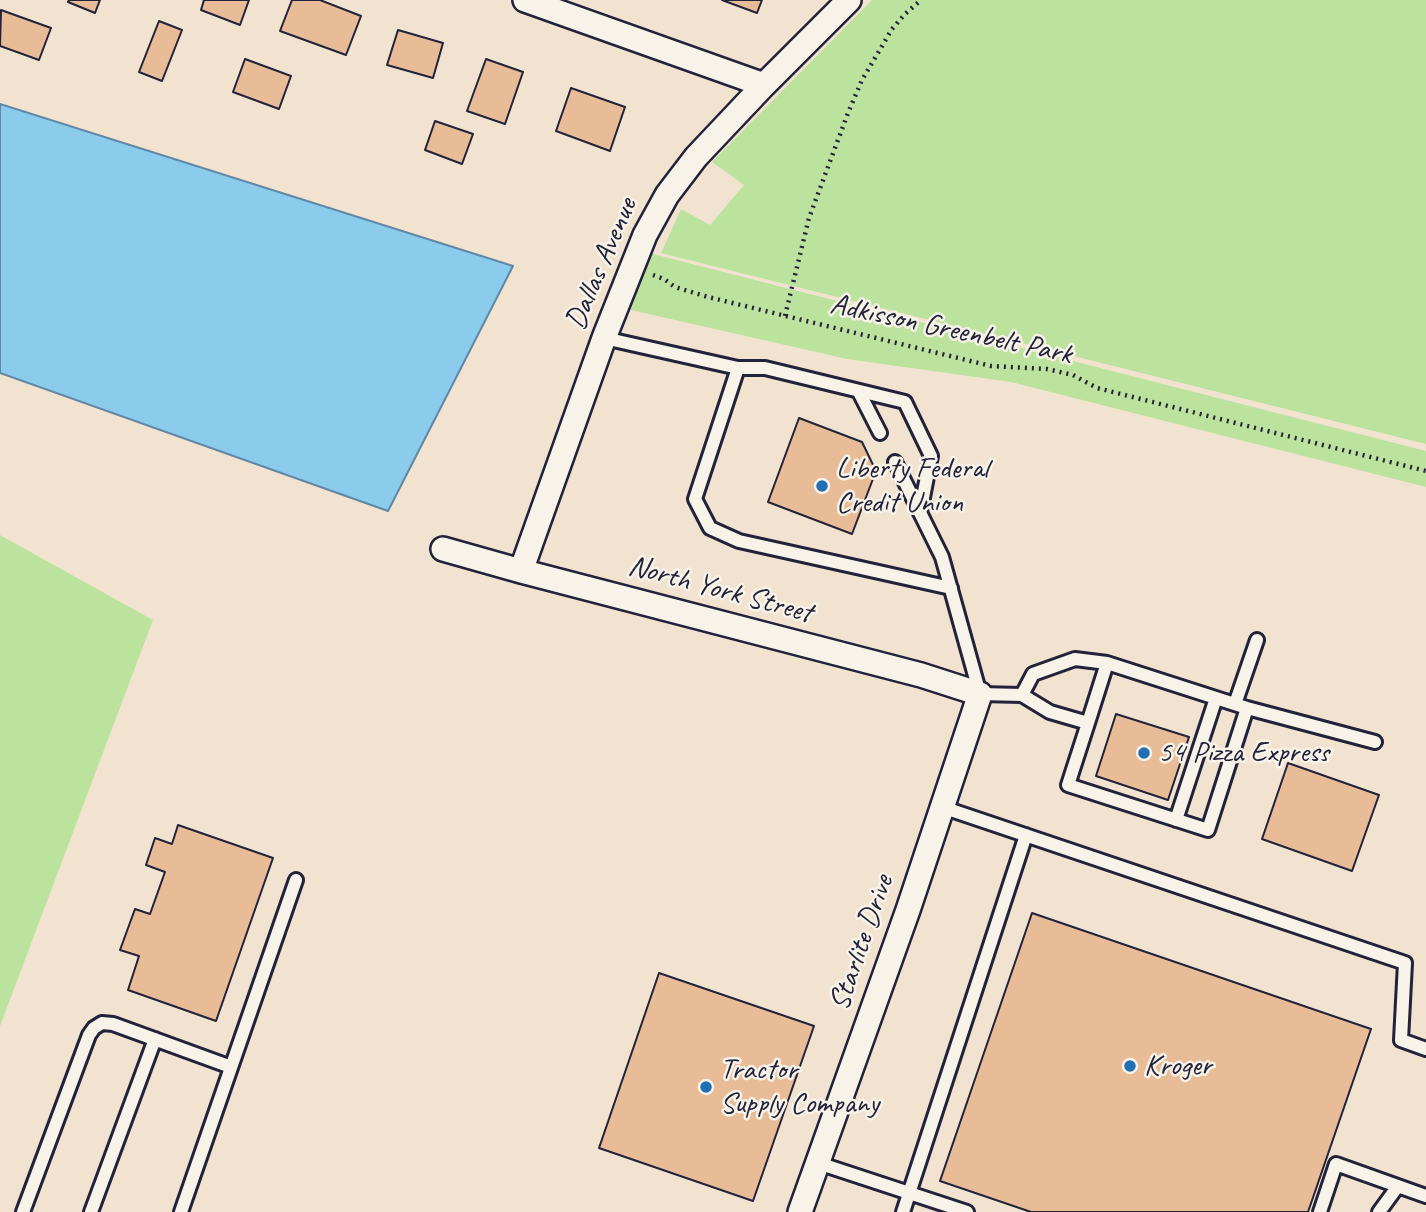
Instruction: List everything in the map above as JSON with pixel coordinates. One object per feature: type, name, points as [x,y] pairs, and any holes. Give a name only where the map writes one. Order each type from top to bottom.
[{"type":"street","points":[[525,0],[764,85]]},
{"type":"street","name":"Dallas Avenue","points":[[521,570],[604,338],[645,234],[667,195],[696,157],[849,0]]},
{"type":"street","name":"North York Street","points":[[443,549],[921,675],[980,694]]},
{"type":"street","name":"Starlite Drive","points":[[800,1212],[904,922],[980,694]]},
{"type":"lane","points":[[604,338],[738,368],[765,368],[905,402],[931,456],[920,513]]},
{"type":"lane","points":[[738,368],[695,499],[710,528],[739,541],[951,588]]},
{"type":"lane","points":[[859,392],[880,433]]},
{"type":"lane","points":[[895,462],[942,557],[980,694],[1022,695],[1050,712],[1088,723]]},
{"type":"lane","points":[[1108,663],[1068,785],[1208,830],[1257,640]]},
{"type":"lane","points":[[1022,695],[1033,674],[1075,659],[1108,663],[1241,706],[1375,742]]},
{"type":"lane","points":[[1176,820],[1216,698]]},
{"type":"lane","points":[[942,807],[1405,963],[1401,1040],[1426,1049]]},
{"type":"lane","points":[[903,1212],[1026,835]]},
{"type":"lane","points":[[181,1212],[296,880]]},
{"type":"lane","points":[[23,1212],[89,1035],[94,1028],[103,1023],[113,1024],[231,1067]]},
{"type":"lane","points":[[91,1212],[155,1039]]},
{"type":"lane","points":[[818,1163],[967,1212]]},
{"type":"lane","points":[[1320,1212],[1336,1164],[1426,1196]]},
{"type":"lane","points":[[1379,1212],[1398,1186]]},
{"type":"path","points":[[785,316],[809,218],[825,170],[862,80],[892,29],[921,0]]},
{"type":"path","name":"Adkisson Greenbelt Park","points":[[631,269],[708,297],[991,366],[1047,369],[1073,375],[1097,388],[1426,471]]},
{"type":"green space","points":[[872,0],[1426,0],[1426,444],[661,253],[681,209],[710,225],[744,185],[712,162]]},
{"type":"green space","points":[[649,253],[1426,451],[1426,487],[1011,382],[847,359],[631,310]]},
{"type":"green space","points":[[0,535],[153,620],[0,1026]]},
{"type":"water","points":[[0,104],[513,266],[388,511],[0,373]]},
{"type":"building","points":[[100,0],[95,13],[68,2]]},
{"type":"building","points":[[204,0],[249,0],[240,25],[201,10]]},
{"type":"building","points":[[292,0],[320,0],[361,16],[346,55],[280,31]]},
{"type":"building","points":[[722,0],[762,0],[757,13]]},
{"type":"building","points":[[1,10],[51,28],[39,60],[0,46]]},
{"type":"building","points":[[159,21],[182,30],[162,81],[139,72]]},
{"type":"building","points":[[398,30],[443,43],[433,78],[387,65]]},
{"type":"building","points":[[245,59],[291,76],[279,109],[233,92]]},
{"type":"building","points":[[486,59],[523,72],[505,124],[467,111]]},
{"type":"building","points":[[571,88],[625,107],[610,151],[556,131]]},
{"type":"building","points":[[435,121],[473,134],[462,164],[425,150]]},
{"type":"building","name":"Liberty Federal Credit Union","points":[[799,418],[862,442],[876,471],[852,534],[768,502]]},
{"type":"building","points":[[1116,714],[1189,737],[1168,800],[1096,776]]},
{"type":"building","points":[[1288,763],[1379,795],[1352,871],[1262,839]]},
{"type":"building","points":[[178,825],[273,858],[216,1021],[128,990],[139,956],[120,950],[135,909],[150,914],[165,872],[146,865],[155,838],[172,844]]},
{"type":"building","points":[[1032,913],[1371,1029],[1308,1212],[1031,1212],[940,1181]]},
{"type":"building","name":"Tractor Supply Company","points":[[659,973],[814,1026],[753,1201],[599,1148]]},
{"type":"place","name":"Liberty Federal Credit Union","points":[[822,486]]},
{"type":"place","name":"54 Pizza Express","points":[[1144,753]]},
{"type":"place","name":"Kroger","points":[[1130,1066]]},
{"type":"place","name":"Tractor Supply Company","points":[[706,1087]]}]
